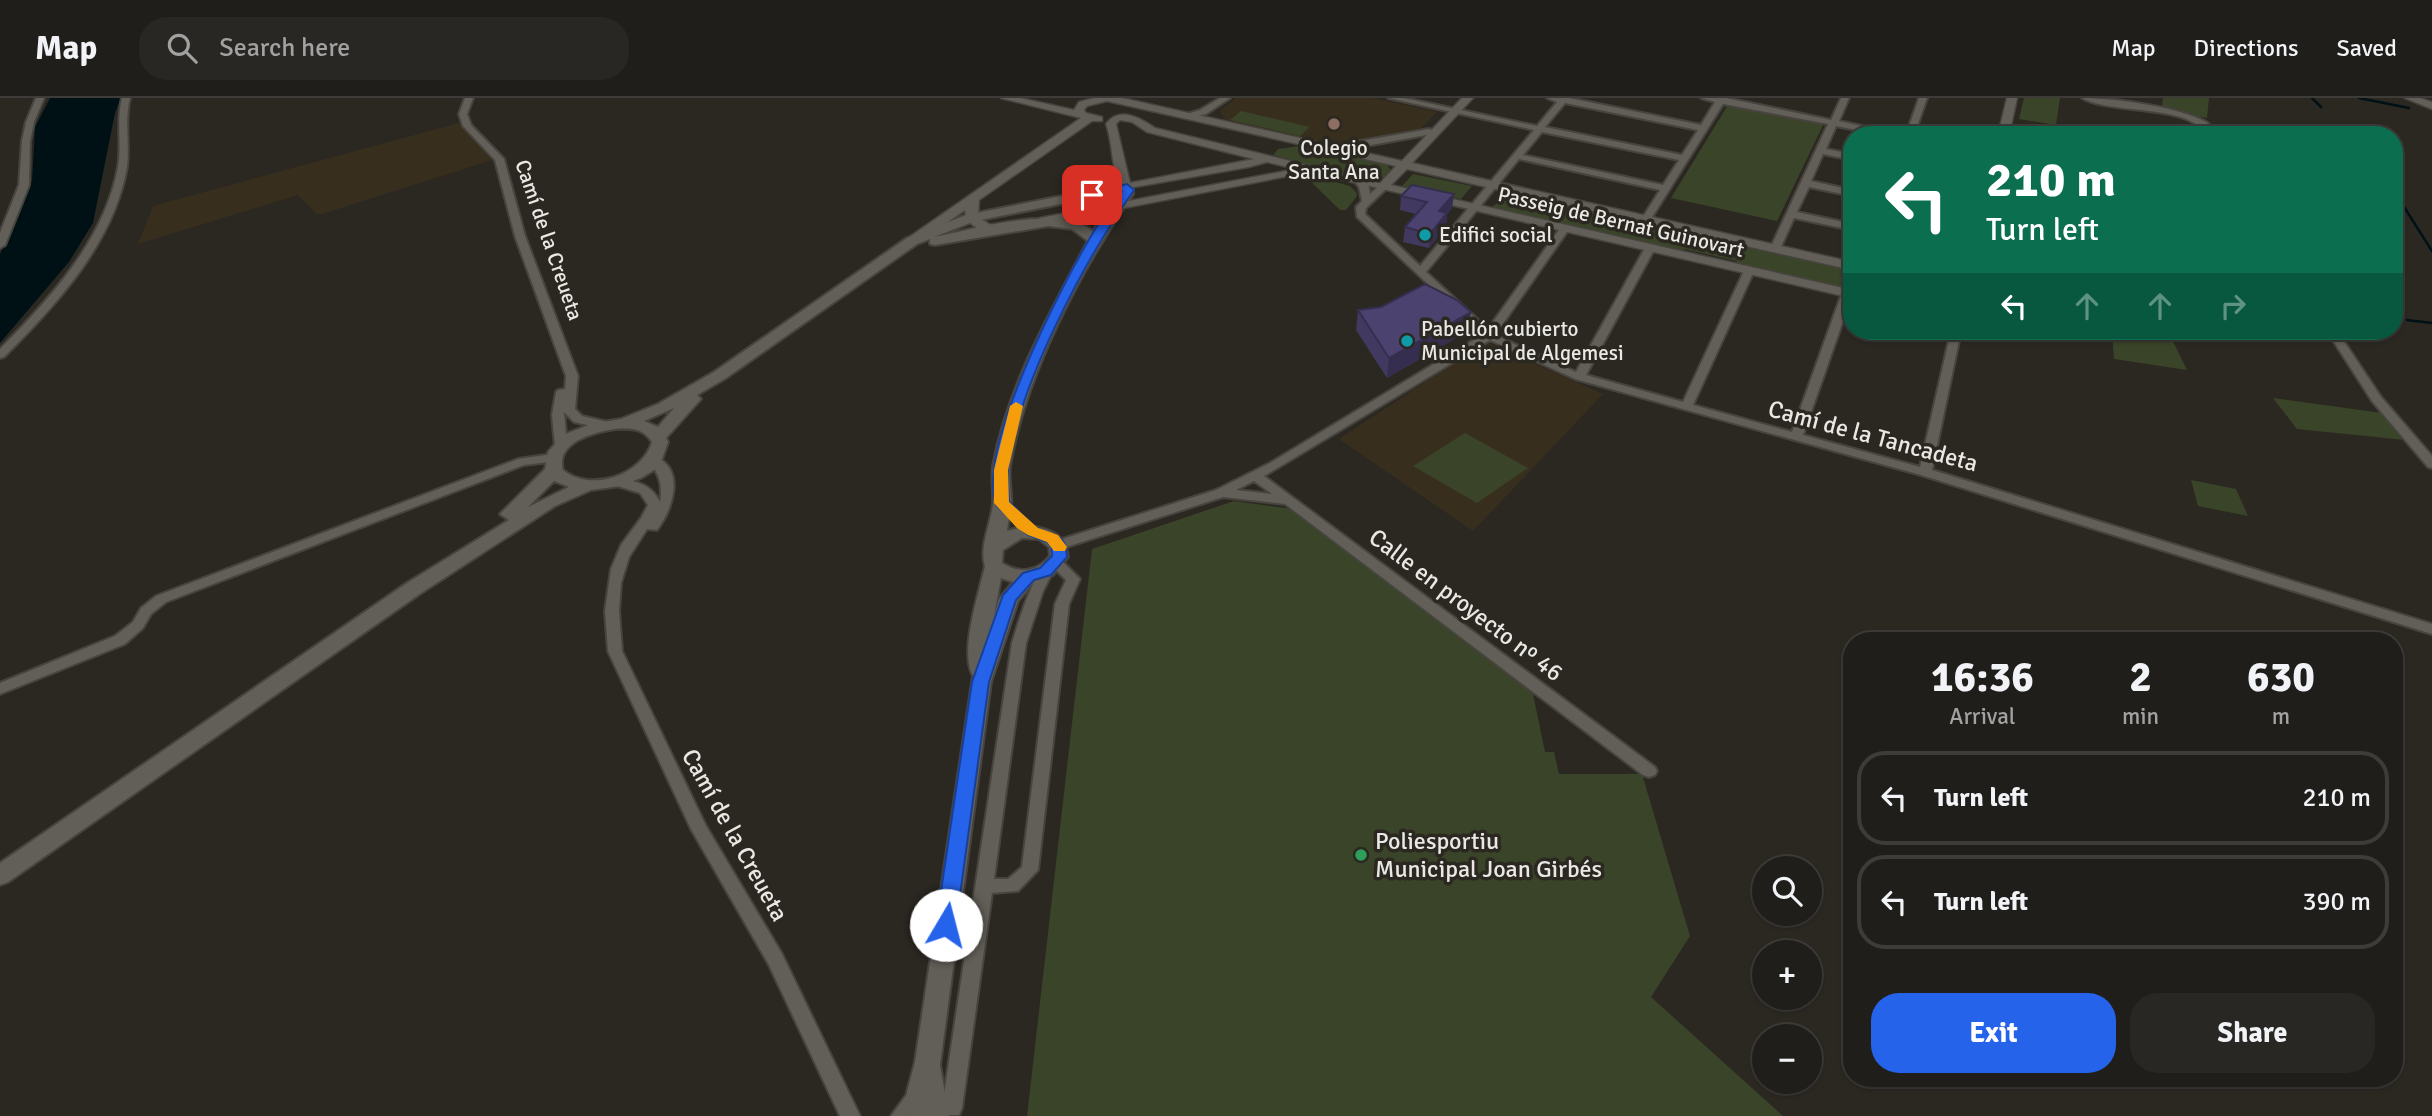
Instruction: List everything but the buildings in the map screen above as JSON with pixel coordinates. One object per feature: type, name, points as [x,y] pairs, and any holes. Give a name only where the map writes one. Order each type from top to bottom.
[{"type":"main road","points":[[414,588],[531,496],[556,458],[575,436],[604,425],[625,423],[664,407],[720,375],[912,241],[971,218],[1121,189],[1127,194],[1097,235],[1043,342],[1016,407],[1001,470],[1002,503],[978,645],[981,682]]},
{"type":"main road","points":[[880,264],[932,242],[1040,222],[1069,223],[1097,235]]},
{"type":"main road","points":[[0,875],[414,588],[549,502],[588,485],[615,481],[639,471],[653,460],[660,448],[659,437],[677,413],[720,375]]},
{"type":"main road","points":[[625,423],[649,429],[659,437]]},
{"type":"main road","points":[[556,458],[562,479],[588,485]]},
{"type":"main road","points":[[1002,503],[1033,532]]},
{"type":"main road","points":[[919,1104],[928,1062],[981,682],[1009,598],[1047,564],[1052,538],[1033,532],[1011,535],[994,556]]},
{"type":"main road","points":[[994,556],[1008,575],[1047,564]]},
{"type":"main road","points":[[928,1062],[944,1112]]},
{"type":"street","points":[[0,245],[24,185],[26,141],[40,98]]},
{"type":"street","points":[[0,355],[92,247],[104,225],[122,167],[121,113],[126,98]]},
{"type":"street","name":"Camí de la Creueta","points":[[469,98],[463,117],[467,126],[499,159],[520,236],[572,376],[569,410],[578,419],[604,425]]},
{"type":"street","points":[[1006,98],[1085,116],[1119,118]]},
{"type":"street","points":[[1085,116],[1079,110],[1083,104],[1106,98]]},
{"type":"street","name":"Passeig de Bernat Guinovart","points":[[1106,98],[1843,264]]},
{"type":"street","points":[[1188,116],[1203,113],[1226,98]]},
{"type":"street","points":[[1392,98],[1685,158]]},
{"type":"street","points":[[1367,201],[1403,166],[1461,98]]},
{"type":"street","points":[[1365,157],[1405,152],[1468,98]]},
{"type":"street","points":[[1551,98],[1703,128]]},
{"type":"street","points":[[1705,98],[1853,126]]},
{"type":"street","points":[[1775,249],[1845,98]]},
{"type":"street","points":[[1913,126],[1923,98]]},
{"type":"street","points":[[2005,126],[2012,98]]},
{"type":"street","points":[[2086,98],[2182,115],[2199,120],[2207,126]]},
{"type":"street","points":[[2410,98],[2432,106]]},
{"type":"street","points":[[1420,273],[1564,99]]},
{"type":"street","points":[[1646,220],[1721,99]]},
{"type":"street","points":[[1121,189],[1118,174],[1119,141],[1111,124],[1130,111],[1126,101]]},
{"type":"street","points":[[912,241],[1085,116]]},
{"type":"street","name":"Passeig de Bernat Guinovart","points":[[1119,118],[1136,120],[1151,130],[1264,159],[1843,293]]},
{"type":"street","points":[[1118,164],[1128,132],[1151,130]]},
{"type":"street","points":[[1332,149],[1429,132]]},
{"type":"street","points":[[1097,235],[1099,200],[1121,189],[1249,164],[1264,159],[1270,150],[1279,145],[1313,144]]},
{"type":"street","points":[[1820,151],[1843,155]]},
{"type":"street","points":[[1517,156],[1666,188]]},
{"type":"street","points":[[1040,222],[1311,170]]},
{"type":"street","name":"Camí de la Tancadeta","points":[[1359,181],[1364,187],[1367,201],[1361,207],[1360,215],[1489,336],[1579,377],[1925,472],[2432,629]]},
{"type":"street","points":[[1805,183],[1843,191]]},
{"type":"street","points":[[975,198],[970,207],[971,218],[983,227],[996,229]]},
{"type":"street","points":[[1791,214],[1843,225]]},
{"type":"street","points":[[944,1112],[984,886],[1019,643],[1047,564],[1256,476],[1489,336],[1564,229]]},
{"type":"street","points":[[1579,377],[1650,248]]},
{"type":"street","points":[[1686,408],[1749,271]]},
{"type":"street","points":[[1796,438],[1843,310]]},
{"type":"street","points":[[1925,472],[1954,340]]},
{"type":"street","points":[[2338,340],[2376,400],[2432,464]]},
{"type":"street","points":[[0,689],[120,640],[138,625],[146,611],[161,599],[522,463],[556,458],[559,400],[569,367]]},
{"type":"street","name":"Camí de la Creueta","points":[[620,570],[657,521],[667,501],[667,482],[653,460]]},
{"type":"street","name":"Calle en proyecto nº 46","points":[[1256,476],[1649,771]]},
{"type":"street","name":"Camí de la Creueta","points":[[615,481],[649,492],[654,505],[624,551],[611,604],[615,651],[699,829],[776,960],[850,1116]]},
{"type":"street","points":[[1221,493],[1289,500]]},
{"type":"street","points":[[984,886],[1013,886],[1030,870],[1062,604],[1073,579],[1047,564]]},
{"type":"street","points":[[901,1116],[919,1104]]},
{"type":"shaded area","points":[[50,98],[121,98],[115,113],[93,223],[69,262],[0,343],[0,254],[32,181],[35,127]]},
{"type":"shaded area","name":"Colegio Santa Ana","points":[[1236,98],[1373,98],[1437,112],[1421,128],[1333,145],[1226,120],[1220,111]]},
{"type":"shaded area","points":[[459,123],[492,160],[322,214],[317,214],[298,195],[138,244],[153,206]]},
{"type":"shaded area","points":[[1486,342],[1603,394],[1473,531],[1339,439]]},
{"type":"green space","points":[[2024,98],[2060,98],[2056,125],[2019,119]]},
{"type":"green space","points":[[2163,98],[2209,98],[2207,118],[2162,110]]},
{"type":"green space","points":[[1728,105],[1824,123],[1777,221],[1671,198]]},
{"type":"green space","points":[[1241,111],[1310,127],[1300,136],[1230,120]]},
{"type":"green space","points":[[1300,146],[1387,165],[1391,170],[1383,178],[1370,181],[1273,155],[1278,149]]},
{"type":"green space","points":[[1413,174],[1472,186],[1461,199],[1402,186]]},
{"type":"green space","points":[[1316,177],[1350,186],[1357,196],[1346,210],[1340,210],[1309,180]]},
{"type":"green space","points":[[1507,191],[1843,266],[1843,290],[1736,266],[1737,261],[1684,249],[1681,254],[1490,210]]},
{"type":"green space","points":[[2113,340],[2172,340],[2187,370],[2114,359]]},
{"type":"green space","points":[[2273,398],[2382,413],[2405,440],[2297,429]]},
{"type":"green space","points":[[1465,433],[1528,468],[1477,503],[1413,466]]},
{"type":"green space","points":[[2191,480],[2236,489],[2248,516],[2198,506]]},
{"type":"green space","name":"Poliesportiu Municipal Joan Girbés","points":[[1234,501],[1293,509],[1532,689],[1545,752],[1554,752],[1559,774],[1642,774],[1690,936],[1651,997],[1752,1088],[1752,1094],[1759,1094],[1783,1116],[1027,1116],[1092,549]]},
{"type":"waterway","points":[[2312,98],[2321,107]]},
{"type":"waterway","points":[[2359,98],[2409,108]]},
{"type":"waterway","points":[[2403,205],[2432,251]]},
{"type":"waterway","points":[[2407,320],[2432,323]]},
{"type":"slow traffic","points":[[1016,406],[1001,470],[999,487],[1002,503],[1033,532],[1052,538],[1059,547]]},
{"type":"place","name":"Colegio Santa Ana","points":[[1334,124]]},
{"type":"place","name":"Edifici social","points":[[1425,235]]},
{"type":"place","name":"Pabellón cubierto Municipal de Algemesi","points":[[1407,341]]},
{"type":"place","name":"Poliesportiu Municipal Joan Girbés","points":[[1361,855]]},
{"type":"route","points":[[946,925],[981,682],[1009,598],[1028,576],[1051,568],[1059,557],[1058,545],[1052,538],[1033,532],[1002,503],[999,487],[1005,446],[1029,374],[1100,231],[1128,190],[1127,187],[1092,195]]}]
